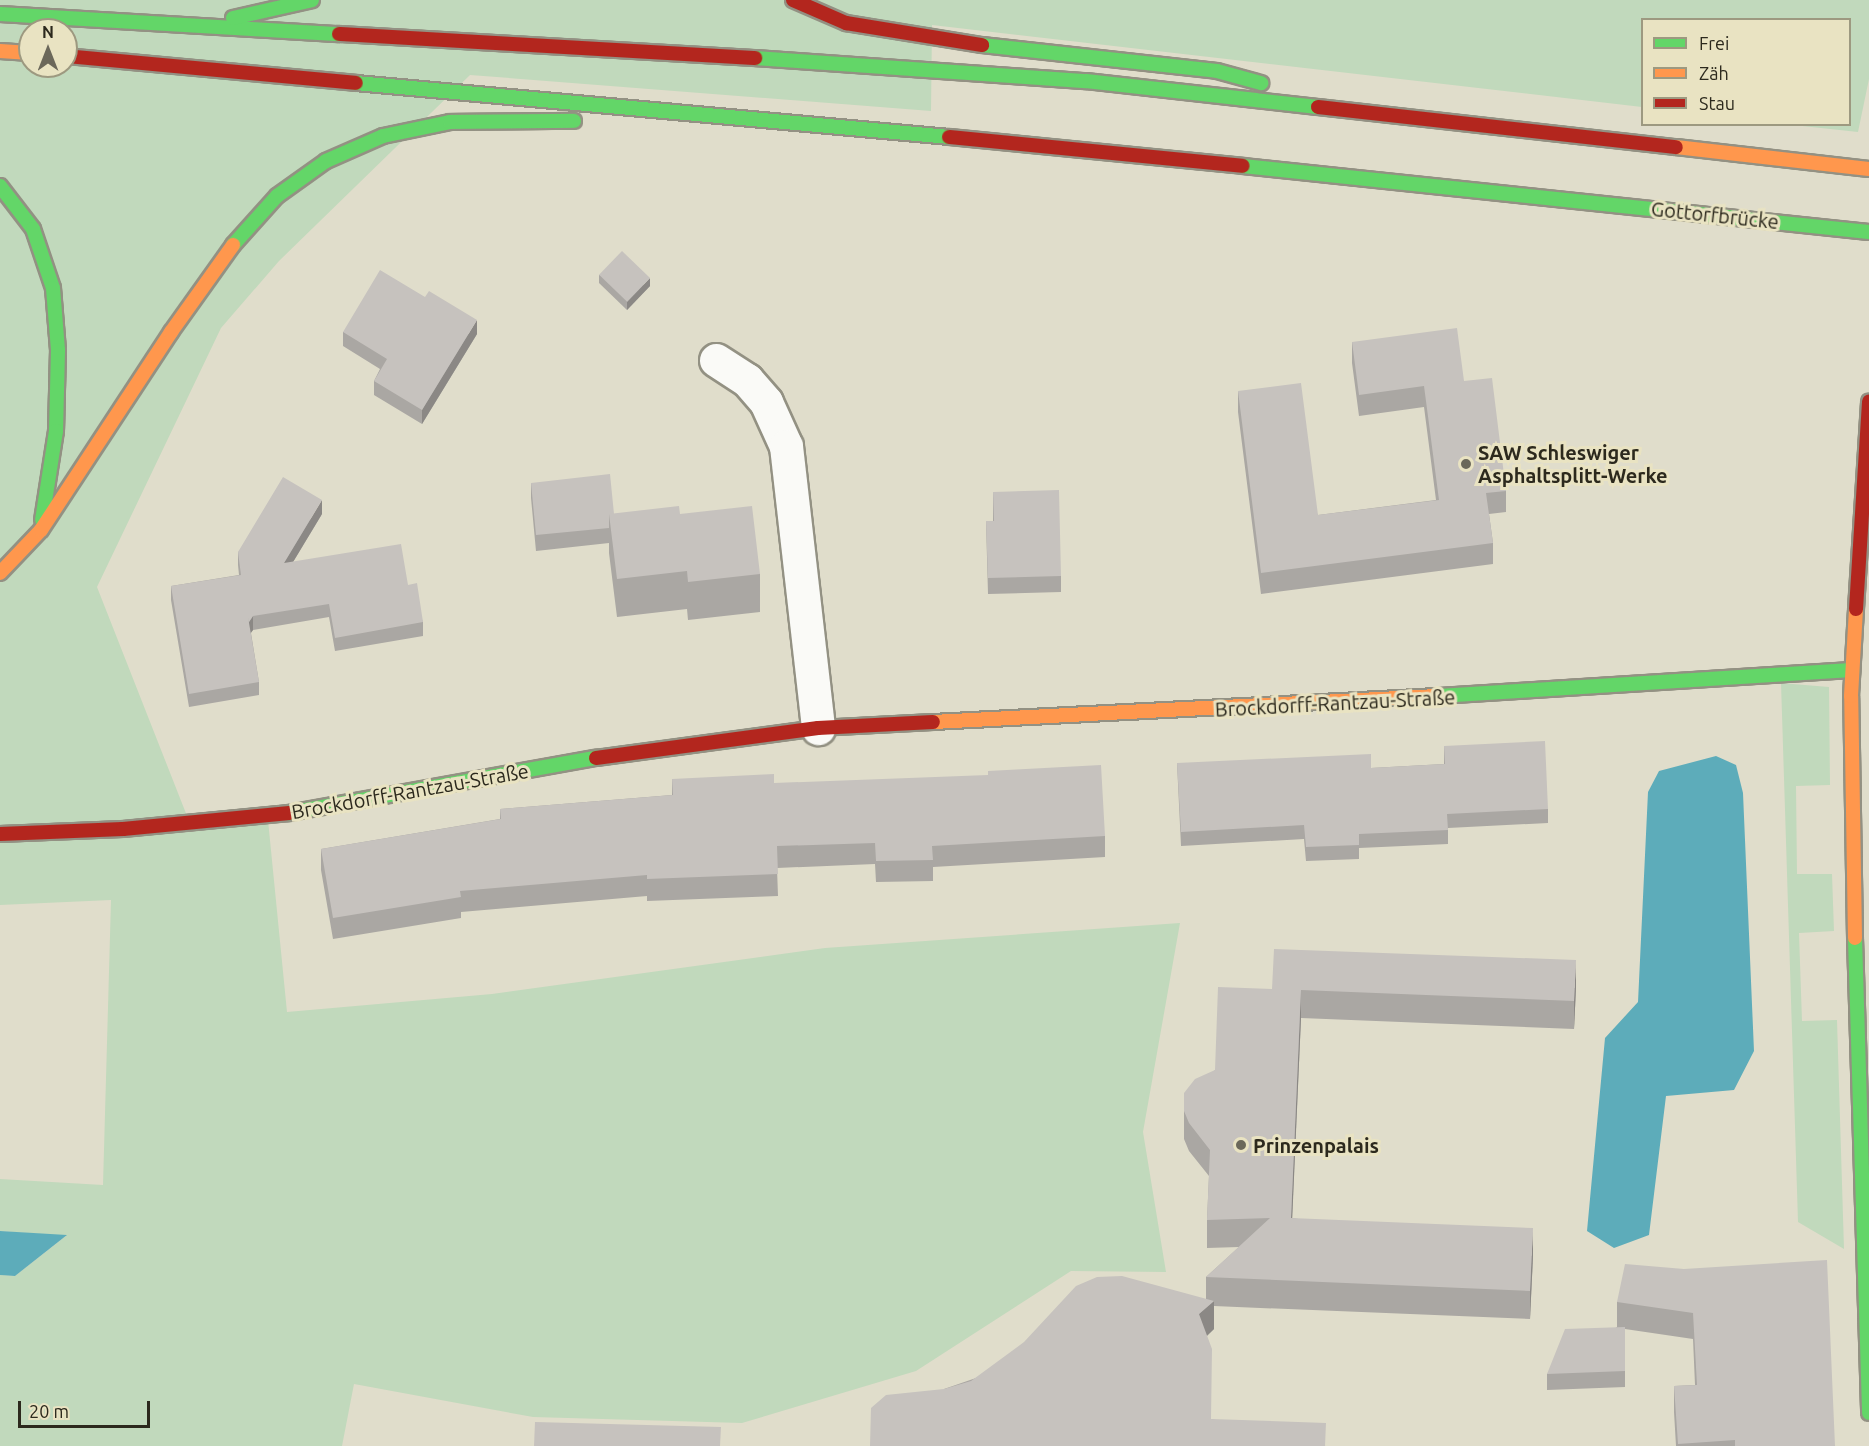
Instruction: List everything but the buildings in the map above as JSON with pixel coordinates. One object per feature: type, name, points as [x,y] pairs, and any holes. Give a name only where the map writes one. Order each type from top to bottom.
[{"type":"main road","points":[[196,27],[312,0]]},
{"type":"main road","points":[[793,0],[846,23],[931,39],[1217,71],[1377,112]]},
{"type":"main road","points":[[0,14],[196,27],[774,58],[1086,81],[1869,169]]},
{"type":"main road","points":[[0,51],[18,52]]},
{"type":"main road","points":[[78,58],[762,119]]},
{"type":"main road","points":[[0,573],[41,530],[171,332],[231,248],[277,196],[326,161],[383,136],[450,122],[762,119]]},
{"type":"main road","name":"Gottorfbrücke","points":[[762,119],[1869,232]]},
{"type":"main road","points":[[0,186],[33,229],[53,288],[58,350],[56,431],[41,530]]},
{"type":"main road","points":[[1869,401],[1866,419],[1852,670],[1869,1413]]},
{"type":"main road","name":"Brockdorff-Rantzau-Straße","points":[[0,834],[123,829],[269,816],[668,746],[818,728],[1488,694],[1852,670]]},
{"type":"street","points":[[716,360],[747,380],[766,402],[786,446],[818,728]]},
{"type":"green space","points":[[0,0],[1869,0],[1869,79],[1858,132],[1802,126],[1851,126],[1851,18],[1641,18],[1641,107],[932,25],[931,111],[470,75],[279,261],[221,328],[97,587],[189,821],[267,810],[287,1012],[492,994],[825,948],[1180,923],[1143,1132],[1166,1272],[1071,1271],[916,1371],[742,1423],[533,1417],[354,1384],[342,1446],[0,1446],[0,1275],[15,1276],[66,1236],[0,1231],[0,1179],[103,1185],[111,900],[0,905]]},
{"type":"green space","points":[[1781,683],[1829,687],[1830,785],[1796,786],[1797,874],[1832,874],[1834,931],[1799,933],[1802,1021],[1837,1020],[1844,1249],[1798,1222]]},
{"type":"water","points":[[1716,756],[1736,765],[1743,793],[1754,1051],[1734,1090],[1666,1096],[1649,1235],[1614,1248],[1587,1231],[1605,1038],[1638,1002],[1648,792],[1659,771]]},
{"type":"water","points":[[0,1231],[67,1235],[15,1276],[0,1275]]},
{"type":"traffic: fast","points":[[233,18],[312,0]]},
{"type":"traffic: fast","points":[[0,14],[339,34]]},
{"type":"traffic: fast","points":[[982,45],[1217,71],[1261,83]]},
{"type":"traffic: fast","points":[[755,58],[1086,81],[1318,107]]},
{"type":"traffic: fast","points":[[356,83],[949,137]]},
{"type":"traffic: fast","points":[[233,245],[277,196],[326,161],[383,136],[450,122],[574,121]]},
{"type":"traffic: fast","points":[[1243,166],[1869,232]]},
{"type":"traffic: fast","points":[[0,186],[33,229],[53,288],[58,350],[56,431],[42,520]]},
{"type":"traffic: fast","points":[[1438,696],[1852,670]]},
{"type":"traffic: fast","points":[[289,813],[596,758]]},
{"type":"traffic: fast","points":[[1855,938],[1869,1413]]},
{"type":"traffic: slow","points":[[0,51],[18,52]]},
{"type":"traffic: slow","points":[[1676,147],[1869,169]]},
{"type":"traffic: slow","points":[[0,573],[41,530],[171,332],[233,245]]},
{"type":"traffic: slow","points":[[1855,938],[1851,696],[1856,609]]},
{"type":"traffic: slow","points":[[933,722],[1438,696]]},
{"type":"traffic: jam","points":[[793,0],[846,23],[982,45]]},
{"type":"traffic: jam","points":[[339,34],[755,58]]},
{"type":"traffic: jam","points":[[78,57],[356,83]]},
{"type":"traffic: jam","points":[[1318,107],[1676,147]]},
{"type":"traffic: jam","points":[[949,137],[1243,166]]},
{"type":"traffic: jam","points":[[1856,609],[1869,401]]},
{"type":"traffic: jam","points":[[596,758],[818,728],[933,722]]},
{"type":"traffic: jam","points":[[0,834],[123,829],[289,813]]},
{"type":"place","name":"SAW Schleswiger Asphaltsplitt-Werke","points":[[1466,464]]},
{"type":"place","name":"Prinzenpalais","points":[[1241,1145]]}]
